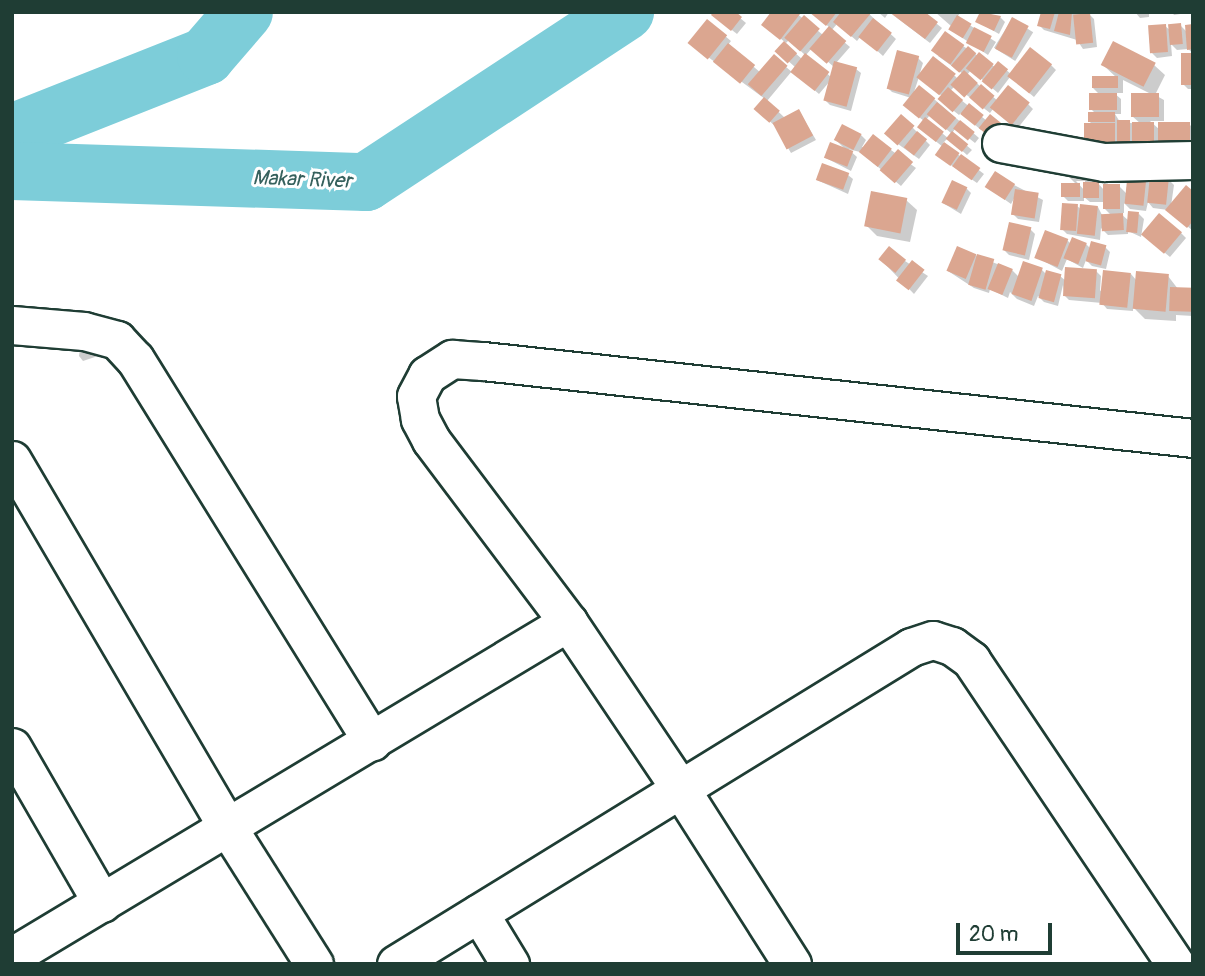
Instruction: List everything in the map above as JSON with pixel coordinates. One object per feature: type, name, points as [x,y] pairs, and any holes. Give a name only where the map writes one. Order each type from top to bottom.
[{"type":"street","points":[[1001,143],[1104,162],[1193,160]]},
{"type":"street","points":[[12,325],[84,331],[117,340],[135,359],[372,741]]},
{"type":"street","points":[[792,964],[681,790],[568,622],[430,440],[420,419],[416,396],[427,375],[452,359],[1193,438]]},
{"type":"street","points":[[12,460],[228,828],[314,964]]},
{"type":"street","points":[[12,956],[568,622]]},
{"type":"street","points":[[396,964],[911,647],[933,640],[952,646],[971,660],[1175,964]]},
{"type":"street","points":[[12,747],[102,903]]},
{"type":"street","points":[[479,913],[510,964]]},
{"type":"building","points":[[713,12],[736,12],[742,17],[731,31],[711,15]]},
{"type":"building","points":[[771,12],[800,14],[780,40],[761,25]]},
{"type":"building","points":[[809,12],[837,12],[826,26]]},
{"type":"building","points":[[841,12],[872,12],[851,37],[833,22]]},
{"type":"building","points":[[889,12],[925,12],[938,22],[925,39]]},
{"type":"building","points":[[980,12],[1001,16],[994,31],[975,22]]},
{"type":"building","points":[[1041,12],[1055,12],[1050,29],[1037,26]]},
{"type":"building","points":[[1059,12],[1072,12],[1070,35],[1054,31]]},
{"type":"building","points":[[1090,13],[1093,43],[1076,45],[1073,15]]},
{"type":"building","points":[[804,15],[820,29],[800,51],[784,38]]},
{"type":"building","points":[[957,15],[972,24],[963,38],[948,30]]},
{"type":"building","points":[[1012,17],[1029,26],[1012,58],[995,49]]},
{"type":"building","points":[[873,18],[892,33],[877,52],[858,37]]},
{"type":"building","points":[[707,19],[727,35],[708,59],[687,43]]},
{"type":"building","points":[[1181,23],[1183,44],[1170,45],[1168,24]]},
{"type":"building","points":[[1166,24],[1168,52],[1150,53],[1148,25]]},
{"type":"building","points":[[1193,24],[1193,49],[1187,50],[1185,25]]},
{"type":"building","points":[[829,26],[846,41],[827,64],[809,49]]},
{"type":"building","points":[[974,27],[992,36],[984,52],[966,43]]},
{"type":"building","points":[[945,31],[964,45],[950,65],[931,50]]},
{"type":"building","points":[[784,41],[797,53],[788,64],[774,51]]},
{"type":"building","points":[[1113,41],[1156,63],[1144,87],[1101,65]]},
{"type":"building","points":[[728,43],[755,65],[740,84],[713,62]]},
{"type":"building","points":[[968,46],[976,53],[959,73],[951,66]]},
{"type":"building","points":[[1030,47],[1052,64],[1029,93],[1007,76]]},
{"type":"building","points":[[897,50],[919,56],[909,95],[887,89]]},
{"type":"building","points":[[979,52],[994,64],[981,80],[966,68]]},
{"type":"building","points":[[805,53],[829,72],[815,91],[790,72]]},
{"type":"building","points":[[1181,53],[1193,53],[1193,85],[1181,85]]},
{"type":"building","points":[[774,54],[788,66],[761,96],[748,84]]},
{"type":"building","points":[[933,56],[956,74],[939,95],[916,77]]},
{"type":"building","points":[[834,61],[857,67],[847,107],[823,101]]},
{"type":"building","points":[[998,61],[1008,69],[992,89],[982,81]]},
{"type":"building","points":[[964,70],[978,83],[964,98],[950,85]]},
{"type":"building","points":[[1092,76],[1118,76],[1118,88],[1092,88]]},
{"type":"building","points":[[981,84],[995,96],[983,109],[969,98]]},
{"type":"building","points":[[919,85],[935,98],[919,118],[903,105]]},
{"type":"building","points":[[1008,85],[1030,103],[1012,125],[990,108]]},
{"type":"building","points":[[948,87],[963,100],[953,112],[938,99]]},
{"type":"building","points":[[1089,93],[1117,93],[1117,110],[1089,110]]},
{"type":"building","points":[[1131,93],[1159,93],[1159,117],[1131,117]]},
{"type":"building","points":[[764,97],[780,111],[769,123],[754,109]]},
{"type":"building","points":[[937,102],[956,118],[946,130],[927,114]]},
{"type":"building","points":[[969,103],[984,115],[975,126],[960,114]]},
{"type":"building","points":[[799,109],[813,135],[787,150],[773,123]]},
{"type":"building","points":[[1088,112],[1115,112],[1115,122],[1088,122]]},
{"type":"building","points":[[901,114],[915,126],[898,145],[884,134]]},
{"type":"building","points":[[990,114],[1011,131],[1000,145],[979,128]]},
{"type":"building","points":[[925,117],[944,132],[936,142],[917,127]]},
{"type":"building","points":[[960,120],[975,132],[968,141],[953,129]]},
{"type":"building","points":[[1117,120],[1130,120],[1130,146],[1117,146]]},
{"type":"building","points":[[1132,122],[1154,122],[1154,145],[1132,145]]},
{"type":"building","points":[[1158,122],[1190,122],[1190,153],[1158,153]]},
{"type":"building","points":[[1084,123],[1115,123],[1115,150],[1084,150]]},
{"type":"building","points":[[842,124],[862,134],[853,150],[834,140]]},
{"type":"building","points":[[917,131],[927,139],[914,156],[904,147]]},
{"type":"building","points":[[952,131],[968,144],[962,152],[946,139]]},
{"type":"building","points":[[873,134],[892,149],[878,167],[859,152]]},
{"type":"building","points":[[830,142],[853,151],[847,167],[824,158]]},
{"type":"building","points":[[944,142],[960,153],[950,166],[935,155]]},
{"type":"building","points":[[898,149],[913,162],[895,183],[880,170]]},
{"type":"building","points":[[961,154],[980,168],[972,180],[952,166]]},
{"type":"building","points":[[822,163],[849,173],[843,190],[816,180]]},
{"type":"building","points":[[995,171],[1015,184],[1005,200],[985,187]]},
{"type":"building","points":[[1128,171],[1147,173],[1143,206],[1125,204]]},
{"type":"building","points":[[1150,176],[1169,178],[1166,205],[1147,203]]},
{"type":"building","points":[[952,180],[967,187],[957,210],[941,203]]},
{"type":"building","points":[[1083,182],[1099,182],[1099,198],[1083,198]]},
{"type":"building","points":[[1061,183],[1080,183],[1080,197],[1061,197]]},
{"type":"building","points":[[1103,184],[1120,184],[1120,209],[1103,209]]},
{"type":"building","points":[[1186,185],[1193,191],[1193,221],[1187,228],[1165,210]]},
{"type":"building","points":[[1015,189],[1039,193],[1035,218],[1011,215]]},
{"type":"building","points":[[871,191],[907,198],[900,233],[864,226]]},
{"type":"building","points":[[1062,203],[1078,204],[1076,231],[1060,230]]},
{"type":"building","points":[[1080,204],[1098,206],[1095,236],[1077,234]]},
{"type":"building","points":[[1128,211],[1139,212],[1137,233],[1126,232]]},
{"type":"building","points":[[1123,213],[1124,230],[1102,231],[1101,214]]},
{"type":"building","points":[[1159,213],[1182,232],[1164,254],[1141,234]]},
{"type":"building","points":[[1009,222],[1031,227],[1025,255],[1002,250]]},
{"type":"building","points":[[1045,230],[1068,239],[1058,267],[1034,258]]},
{"type":"building","points":[[1072,237],[1087,243],[1078,264],[1063,258]]},
{"type":"building","points":[[1091,241],[1106,245],[1101,265],[1086,261]]},
{"type":"building","points":[[889,246],[906,260],[895,273],[878,259]]},
{"type":"building","points":[[957,246],[976,254],[966,279],[946,271]]},
{"type":"building","points":[[977,254],[994,259],[985,290],[968,285]]},
{"type":"building","points":[[912,260],[925,270],[909,290],[896,280]]},
{"type":"building","points":[[1023,261],[1043,268],[1031,301],[1012,294]]},
{"type":"building","points":[[998,263],[1013,269],[1002,295],[988,289]]},
{"type":"building","points":[[1065,267],[1097,269],[1095,298],[1063,296]]},
{"type":"building","points":[[1046,270],[1061,274],[1054,302],[1038,298]]},
{"type":"building","points":[[1103,270],[1131,273],[1127,308],[1099,305]]},
{"type":"building","points":[[1136,271],[1169,274],[1166,312],[1133,309]]},
{"type":"building","points":[[1170,287],[1193,288],[1192,312],[1169,311]]},
{"type":"waterway","points":[[12,133],[206,56],[244,12]]},
{"type":"waterway","name":"Makar River","points":[[12,171],[366,182],[625,12]]}]
